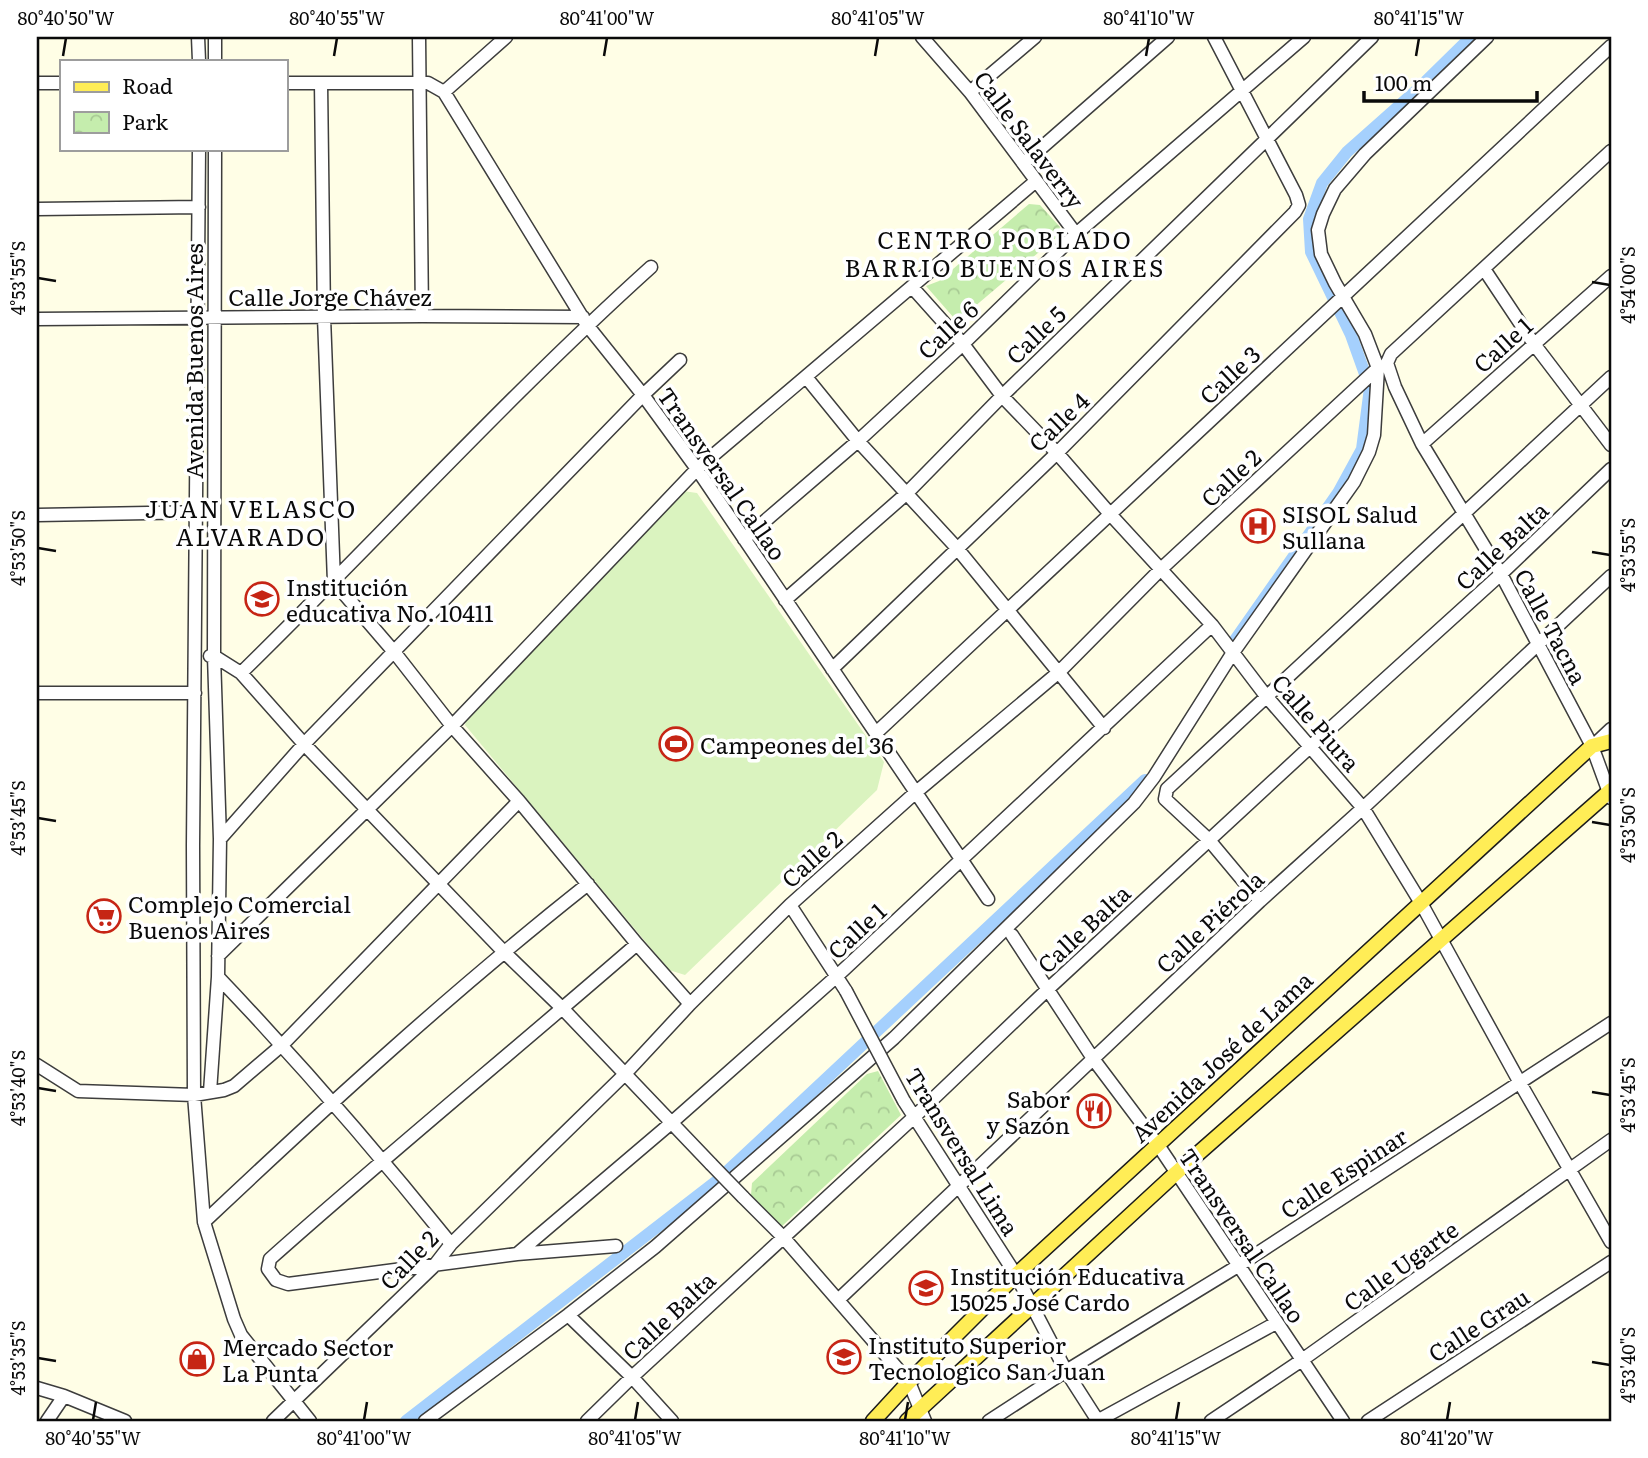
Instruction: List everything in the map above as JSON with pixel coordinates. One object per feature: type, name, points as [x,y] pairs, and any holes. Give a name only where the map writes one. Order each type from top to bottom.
[{"type":"main road","name":"Avenida José de Lama","points":[[873,1421],[1016,1275],[1592,746],[1611,741]]},
{"type":"main road","points":[[907,1421],[922,1415],[1032,1307],[1176,1173],[1610,793]]},
{"type":"street","points":[[198,37],[199,60]]},
{"type":"street","points":[[215,37],[215,60]]},
{"type":"street","points":[[419,37],[422,316]]},
{"type":"street","points":[[287,83],[419,83],[435,85],[444,92],[506,37]]},
{"type":"street","name":"Calle Salaverry","points":[[922,37],[970,92],[1076,234]]},
{"type":"street","points":[[970,92],[1035,37]]},
{"type":"street","points":[[1024,163],[1168,37]]},
{"type":"street","points":[[1214,37],[1266,138]]},
{"type":"street","name":"Calle 6","points":[[744,539],[963,344],[1076,234],[1304,37]]},
{"type":"street","name":"Calle 5","points":[[785,600],[906,494],[1002,396],[1371,37]]},
{"type":"street","points":[[425,1421],[655,1247],[894,1038],[1134,803],[1154,777],[1232,654],[1354,482],[1369,452],[1374,435],[1378,368],[1365,334],[1321,254],[1318,230],[1335,189],[1374,145],[1487,37]]},
{"type":"street","name":"Calle 3","points":[[876,733],[1611,46]]},
{"type":"street","points":[[37,83],[60,83]]},
{"type":"street","points":[[321,83],[324,317],[334,582],[395,653],[452,726],[519,801],[636,944],[690,1004]]},
{"type":"street","name":"Transversal Callao","points":[[444,92],[585,321],[697,469],[989,899]]},
{"type":"street","name":"Calle 4","points":[[832,669],[956,547],[1057,453],[1289,220],[1299,205],[1266,138]]},
{"type":"street","name":"Avenida Buenos Aires","points":[[199,150],[193,846],[194,1095],[204,1222],[234,1319],[242,1335],[310,1421]]},
{"type":"street","name":"Avenida Buenos Aires","points":[[210,1092],[218,977],[220,839],[214,656],[215,150]]},
{"type":"street","points":[[1611,151],[1483,269],[1534,344],[1611,445]]},
{"type":"street","points":[[218,957],[452,726],[697,469],[1036,181]]},
{"type":"street","points":[[37,209],[199,207]]},
{"type":"street","points":[[241,673],[334,582],[585,321],[651,267]]},
{"type":"street","name":"Calle Tacna","points":[[1483,269],[1391,354],[1387,363],[1388,371],[1422,444],[1501,574],[1592,746],[1610,793]]},
{"type":"street","name":"Calle 1","points":[[1422,444],[1611,276]]},
{"type":"street","name":"Calle Piura","points":[[912,287],[963,344],[1002,396],[1212,625],[1266,696],[1363,808],[1421,903],[1611,1242]]},
{"type":"street","name":"Calle Jorge Chávez","points":[[37,319],[422,316],[585,321]]},
{"type":"street","points":[[220,839],[304,744],[680,360]]},
{"type":"street","name":"Calle 2","points":[[273,1421],[434,1266],[451,1244],[624,1075],[690,1004],[790,905],[915,793],[1059,672],[1161,569],[1378,368]]},
{"type":"street","points":[[806,377],[858,440],[956,547],[1104,728]]},
{"type":"street","points":[[1260,901],[1209,841],[1165,799],[1167,789],[1611,377]]},
{"type":"street","name":"Calle Balta","points":[[587,1421],[1048,989],[1501,574],[1611,469]]},
{"type":"street","points":[[37,515],[214,512]]},
{"type":"street","name":"Calle Piérola","points":[[838,1300],[1260,901],[1611,576]]},
{"type":"street","name":"Calle 1","points":[[517,1254],[670,1124],[837,976],[1212,625]]},
{"type":"street","points":[[196,656],[214,656],[241,673],[304,744],[503,951],[563,1009],[670,1124],[783,1237],[909,1382],[922,1415]]},
{"type":"street","points":[[37,693],[195,693]]},
{"type":"street","points":[[1592,746],[1611,729]]},
{"type":"street","points":[[37,1065],[78,1091],[194,1095],[234,1086],[282,1045],[519,801]]},
{"type":"street","points":[[204,1222],[332,1101],[503,951],[588,884]]},
{"type":"street","name":"Transversal Lima","points":[[790,905],[846,991],[913,1118],[1016,1275],[1066,1371],[1097,1421]]},
{"type":"street","name":"Transversal Callao","points":[[1012,935],[1094,1060],[1158,1145],[1343,1421]]},
{"type":"street","points":[[616,1246],[517,1254],[288,1284],[276,1280],[268,1269],[270,1259],[383,1159],[563,1009],[636,944]]},
{"type":"street","points":[[218,977],[383,1159],[451,1244]]},
{"type":"street","name":"Calle Espinar","points":[[989,1421],[1238,1266],[1611,1023]]},
{"type":"street","name":"Calle Ugarte","points":[[1211,1421],[1302,1360],[1611,1140]]},
{"type":"street","name":"Calle Grau","points":[[1368,1421],[1611,1262]]},
{"type":"street","points":[[568,1315],[632,1377],[672,1421]]},
{"type":"street","points":[[1097,1421],[1276,1323]]},
{"type":"street","points":[[37,1388],[64,1396],[122,1421]]},
{"type":"street","points":[[47,1421],[64,1396]]},
{"type":"green space","points":[[1029,204],[1040,205],[1060,227],[1058,236],[967,313],[961,326],[926,286],[939,281]]},
{"type":"green space","name":"Campeones del 36","points":[[683,491],[697,493],[884,762],[877,790],[685,975],[669,970],[465,725],[467,717]]},
{"type":"green space","points":[[878,1071],[901,1115],[781,1227],[751,1195],[752,1183],[867,1074]]},
{"type":"waterway","points":[[1233,643],[1338,493],[1362,449],[1370,388],[1351,335],[1311,252],[1309,219],[1322,183],[1347,152],[1471,37]]},
{"type":"waterway","points":[[406,1421],[718,1180],[1145,780]]},
{"type":"place","name":"SISOL Salud Sullana","points":[[1258,526]]},
{"type":"place","name":"Institución educativa No. 10411","points":[[262,599]]},
{"type":"place","name":"Campeones del 36","points":[[676,744]]},
{"type":"place","name":"Complejo Comercial Buenos Aires","points":[[104,916]]},
{"type":"place","name":"Sabor y Sazón","points":[[1094,1111]]},
{"type":"place","name":"Institución Educativa 15025 José Cardo","points":[[926,1288]]},
{"type":"place","name":"Instituto Superior Tecnologico San Juan","points":[[844,1357]]},
{"type":"place","name":"Mercado Sector La Punta","points":[[197,1359]]},
{"type":"district","name":"CENTRO POBLADO BARRIO BUENOS AIRES","points":[[1005,252]]},
{"type":"district","name":"JUAN VELASCO ALVARADO","points":[[251,521]]}]
